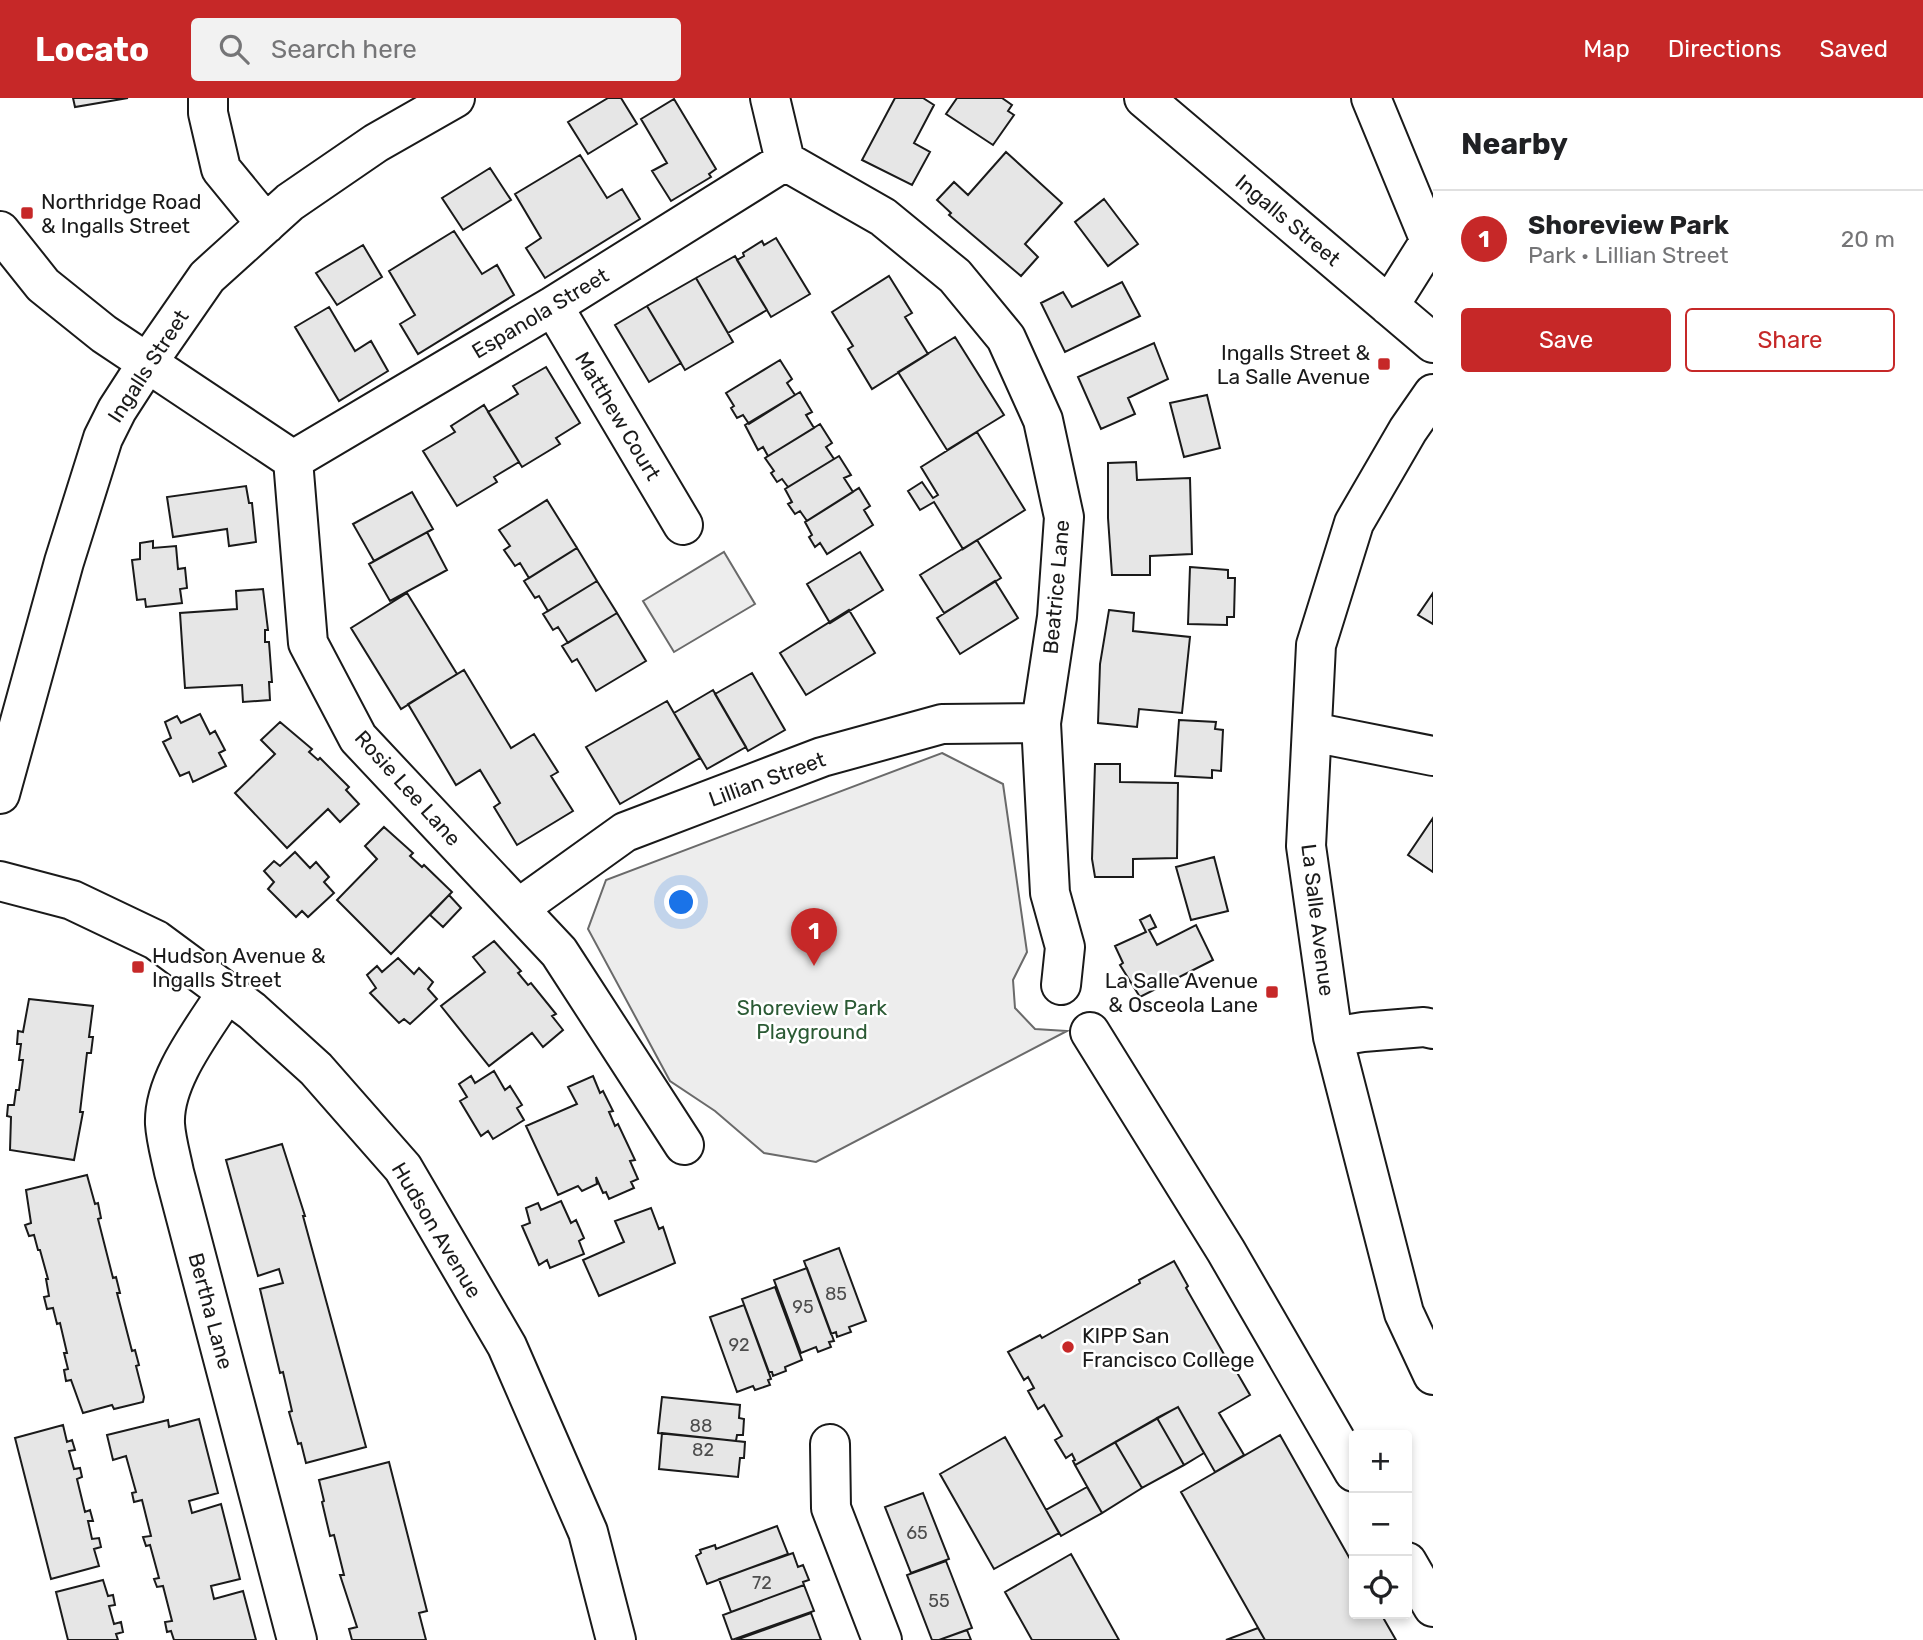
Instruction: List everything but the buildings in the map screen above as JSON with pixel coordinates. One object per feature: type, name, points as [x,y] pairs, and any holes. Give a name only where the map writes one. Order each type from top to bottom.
[{"type":"street","points":[[208,98],[208,113],[221,169],[266,224]]},
{"type":"street","points":[[770,98],[785,161]]},
{"type":"street","name":"Ingalls Street","points":[[1144,98],[1433,343]]},
{"type":"street","points":[[1371,98],[1430,241],[1389,306]]},
{"type":"street","name":"Ingalls Street","points":[[0,794],[64,562],[103,438],[117,410],[148,362],[207,277],[290,202],[376,143],[449,99]]},
{"type":"street","name":"Espanola Street","points":[[293,460],[553,306],[785,161]]},
{"type":"street","name":"Beatrice Lane","points":[[785,161],[883,217],[955,276],[1006,338],[1043,420],[1064,517],[1057,617],[1041,723],[1050,893],[1065,947],[1061,985]]},
{"type":"street","points":[[0,231],[43,285],[104,334],[293,460]]},
{"type":"street","name":"Matthew Court","points":[[553,306],[683,525]]},
{"type":"street","name":"La Salle Avenue","points":[[1433,394],[1408,430],[1354,523],[1316,645],[1306,846],[1333,1037],[1405,1313],[1433,1375]]},
{"type":"street","name":"Rosie Lee Lane","points":[[293,460],[307,643],[358,738],[559,953],[684,1145]]},
{"type":"street","name":"Lillian Street","points":[[519,908],[625,832],[822,757],[942,723],[1041,723]]},
{"type":"street","points":[[1312,732],[1433,756]]},
{"type":"street","name":"Hudson Avenue","points":[[0,881],[72,900],[156,940],[227,992],[316,1069],[402,1168],[507,1346],[588,1532],[616,1640]]},
{"type":"street","name":"Bertha Lane","points":[[227,992],[191,1050],[170,1091],[165,1123],[174,1172],[297,1640]]},
{"type":"street","points":[[1333,1037],[1412,1028],[1433,1030]]},
{"type":"street","points":[[1090,1032],[1226,1251],[1349,1463]]},
{"type":"street","points":[[830,1444],[831,1508],[882,1640]]},
{"type":"street","points":[[1412,1571],[1433,1607]]},
{"type":"shaded area","points":[[724,552],[755,604],[674,652],[643,601]]},
{"type":"shaded area","points":[[942,753],[1003,784],[1027,952],[1013,980],[1015,1008],[1035,1029],[1067,1031],[816,1162],[764,1153],[715,1111],[670,1081],[588,929],[606,880]]},
{"type":"place","name":"Northridge Road & Ingalls Street","points":[[27,213]]},
{"type":"place","name":"Ingalls Street & La Salle Avenue","points":[[1384,364]]},
{"type":"place","name":"Shoreview Park","points":[[814,966]]},
{"type":"place","name":"Hudson Avenue & Ingalls Street","points":[[138,967]]},
{"type":"place","name":"La Salle Avenue & Osceola Lane","points":[[1272,992]]},
{"type":"place","name":"KIPP San Francisco College","points":[[1068,1347]]},
{"type":"park label","name":"Shoreview Park Playground","points":[[812,1019]]}]
